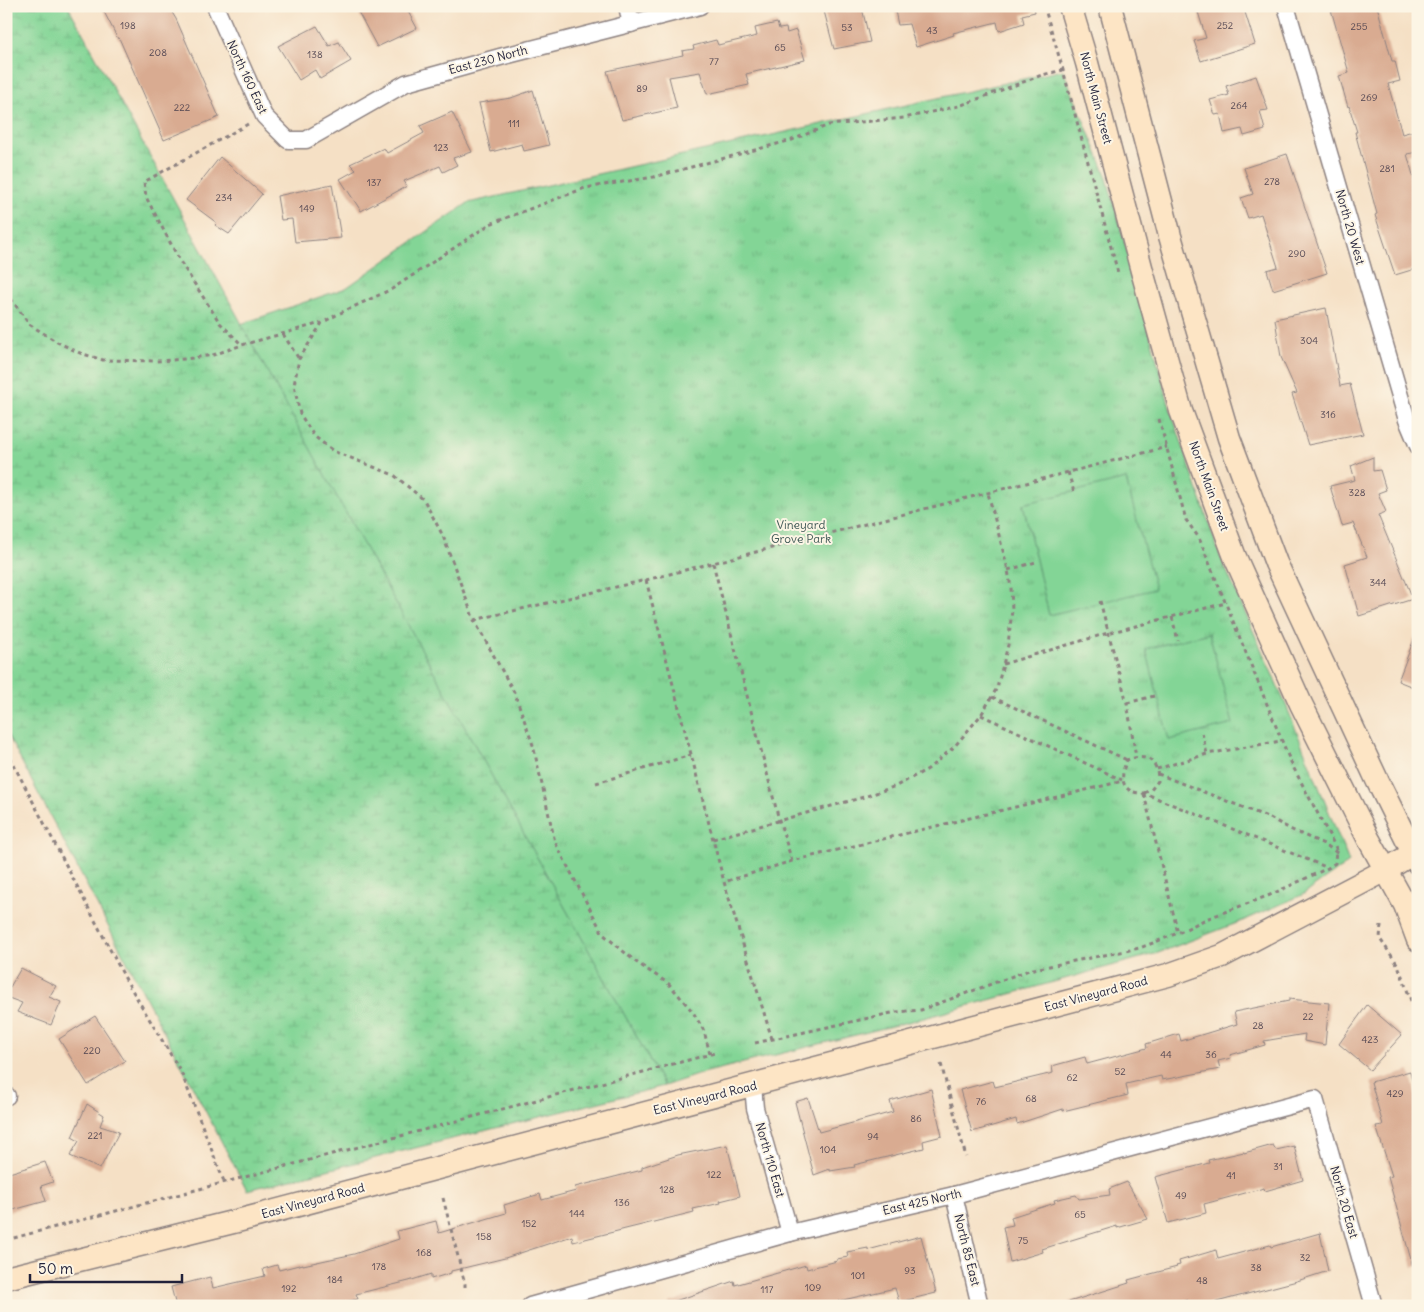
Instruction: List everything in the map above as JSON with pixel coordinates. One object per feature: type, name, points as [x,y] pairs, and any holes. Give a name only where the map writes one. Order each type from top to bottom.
[{"type":"main road","name":"North Main Street","points":[[1070,6],[1181,411],[1239,566],[1301,704],[1368,838],[1405,905],[1418,940]]},
{"type":"main road","points":[[1110,6],[1170,236],[1229,438],[1276,563],[1416,856]]},
{"type":"main road","name":"East Vineyard Road","points":[[6,1278],[245,1219],[1168,975],[1222,956],[1416,856]]},
{"type":"street","name":"North 160 East","points":[[215,6],[264,116],[288,140]]},
{"type":"street","points":[[627,6],[631,24]]},
{"type":"street","name":"East 230 North","points":[[288,140],[306,140],[406,83],[500,56],[700,6]]},
{"type":"street","name":"North 20 West","points":[[1286,6],[1407,420],[1418,446]]},
{"type":"street","name":"North 110 East","points":[[753,1086],[755,1108],[790,1233]]},
{"type":"street","name":"East 425 North","points":[[530,1306],[790,1233],[954,1195],[1315,1099]]},
{"type":"street","name":"North 20 East","points":[[1315,1099],[1374,1306]]},
{"type":"street","name":"North 85 East","points":[[954,1195],[980,1306]]},
{"type":"path","points":[[6,292],[29,324],[57,342],[80,353],[103,360],[156,361],[214,355],[242,345],[322,323],[392,289],[490,224],[584,188],[654,177],[792,140],[829,126],[904,118],[960,106],[1042,75],[1063,70]]},
{"type":"path","points":[[237,129],[144,182],[146,197],[181,263],[220,323],[242,345]]},
{"type":"path","points":[[322,323],[299,359],[294,385],[300,414],[314,436],[334,451],[394,475],[424,500],[443,536],[474,620],[515,694],[533,745],[555,842],[603,934],[636,962],[669,984],[694,1012],[704,1031],[710,1054]]},
{"type":"path","points":[[282,334],[299,359]]},
{"type":"path","points":[[474,620],[646,580],[1167,446]]},
{"type":"path","points":[[1068,472],[1074,492]]},
{"type":"path","points":[[713,839],[864,797],[896,786],[928,769],[954,747],[981,716],[996,688],[1008,645],[1012,610],[1008,570],[988,492]]},
{"type":"path","points":[[1008,570],[1036,562]]},
{"type":"path","points":[[713,563],[779,820],[792,861]]},
{"type":"path","points":[[646,580],[724,882],[772,1039]]},
{"type":"path","points":[[1100,601],[1126,703],[1136,757]]},
{"type":"path","points":[[1003,664],[1108,633],[1226,603]]},
{"type":"path","points":[[1172,617],[1178,641]]},
{"type":"path","points":[[1126,703],[1158,695]]},
{"type":"path","points":[[992,696],[1128,760]]},
{"type":"path","points":[[981,716],[1123,780],[1131,791],[1136,794],[1144,794],[1328,868]]},
{"type":"path","points":[[1202,733],[1207,754]]},
{"type":"path","points":[[1157,770],[1207,754],[1281,741]]},
{"type":"path","points":[[6,750],[126,980],[181,1072],[225,1184]]},
{"type":"path","points":[[596,783],[692,755]]},
{"type":"path","points":[[1123,780],[1123,768],[1128,760],[1136,757],[1154,762],[1158,781],[1151,790],[1144,794]]},
{"type":"path","points":[[755,1043],[896,1012],[921,1010],[1029,970],[1140,948],[1178,933],[1206,919],[1270,895],[1335,863],[1337,852],[1326,845],[1270,818],[1158,774]]},
{"type":"path","points":[[724,882],[792,861],[1123,780]]},
{"type":"path","points":[[1144,794],[1178,933]]},
{"type":"path","points":[[1381,925],[1380,939],[1398,965],[1418,1020]]},
{"type":"path","points":[[6,1240],[225,1184],[715,1053]]},
{"type":"path","points":[[940,1064],[966,1157]]},
{"type":"path","points":[[443,1198],[465,1288]]},
{"type":"green space","points":[[6,6],[68,6],[278,390],[314,436],[406,586],[664,1086],[247,1190],[6,732]]},
{"type":"green space","name":"Vineyard Grove Park","points":[[1063,70],[1106,175],[1171,411],[1220,556],[1286,705],[1349,862],[1302,895],[1245,920],[1158,953],[924,1018],[703,1073],[664,1086],[241,324],[346,288],[468,203]]},
{"type":"green space","points":[[1126,479],[1155,589],[1049,615],[1023,504]]},
{"type":"green space","points":[[1209,633],[1233,724],[1169,740],[1146,649]]},
{"type":"building","points":[[101,6],[168,6],[176,19],[219,117],[164,140],[119,38]]},
{"type":"building","points":[[355,6],[405,6],[417,28],[377,47]]},
{"type":"building","points":[[843,6],[847,11],[862,8],[870,42],[834,49],[824,11]]},
{"type":"building","points":[[894,6],[1034,6],[1035,12],[1022,15],[1024,23],[999,31],[997,22],[953,33],[954,35],[916,47],[909,24],[898,25]]},
{"type":"building","points":[[1214,6],[1243,6],[1255,44],[1201,61],[1194,41],[1206,38],[1198,12]]},
{"type":"building","points":[[1330,6],[1377,6],[1392,61],[1395,61],[1400,81],[1388,84],[1402,134],[1413,131],[1418,148],[1418,152],[1407,154],[1418,193],[1418,268],[1395,275],[1375,215],[1377,214],[1355,132],[1357,132],[1339,76],[1349,73]]},
{"type":"building","points":[[777,23],[779,29],[786,28],[787,33],[796,30],[805,60],[746,74],[749,85],[707,94],[700,72],[669,77],[677,108],[622,120],[607,71],[683,55],[682,51],[694,49],[693,46],[716,40],[718,45],[757,36],[755,28]]},
{"type":"building","points":[[317,26],[329,46],[339,42],[351,61],[320,79],[315,70],[299,80],[278,46]]},
{"type":"building","points":[[1256,76],[1268,110],[1260,111],[1265,130],[1244,136],[1242,129],[1224,133],[1220,114],[1215,115],[1210,100],[1229,95],[1226,86]]},
{"type":"building","points":[[533,90],[549,145],[524,151],[522,144],[491,152],[479,103],[511,98]]},
{"type":"building","points":[[452,112],[472,152],[453,158],[457,165],[443,172],[440,166],[404,181],[407,186],[361,211],[340,179],[356,170],[350,164],[384,148],[387,153],[424,133],[420,126]]},
{"type":"building","points":[[1287,154],[1327,273],[1273,290],[1267,270],[1278,267],[1261,214],[1248,218],[1241,198],[1253,194],[1244,168]]},
{"type":"building","points":[[220,157],[262,194],[229,234],[215,225],[217,223],[186,200]]},
{"type":"building","points":[[332,184],[341,238],[295,242],[292,219],[281,220],[277,196]]},
{"type":"building","points":[[1326,308],[1340,386],[1350,384],[1363,434],[1308,445],[1292,394],[1297,393],[1281,357],[1275,319]]},
{"type":"building","points":[[1373,457],[1373,471],[1380,470],[1386,490],[1378,493],[1386,512],[1378,515],[1413,599],[1359,616],[1345,564],[1367,557],[1353,523],[1342,526],[1330,486],[1355,480],[1351,466]]},
{"type":"building","points":[[1416,634],[1418,634],[1418,689],[1398,681]]},
{"type":"building","points":[[21,968],[56,986],[49,997],[61,1002],[51,1025],[17,1012],[22,1003],[6,997]]},
{"type":"building","points":[[1289,999],[1329,1003],[1325,1045],[1304,1041],[1305,1034],[1264,1041],[1265,1045],[1230,1055],[1231,1058],[1218,1061],[1220,1069],[1162,1080],[1161,1076],[1126,1084],[1128,1095],[1063,1111],[1063,1109],[1017,1124],[1016,1119],[972,1132],[960,1090],[993,1081],[995,1087],[1053,1073],[1052,1066],[1085,1057],[1087,1064],[1147,1048],[1146,1044],[1179,1034],[1181,1041],[1237,1024],[1234,1012],[1289,1001]]},
{"type":"building","points":[[1367,1005],[1402,1035],[1370,1070],[1339,1044]]},
{"type":"building","points":[[95,1016],[125,1061],[88,1085],[59,1039]]},
{"type":"building","points":[[1410,1071],[1418,1105],[1418,1266],[1413,1267],[1388,1177],[1392,1176],[1376,1126],[1383,1125],[1371,1082]]},
{"type":"building","points":[[931,1089],[942,1136],[923,1141],[924,1148],[854,1165],[855,1167],[830,1171],[830,1169],[814,1175],[795,1102],[808,1098],[819,1132],[893,1112],[890,1101]]},
{"type":"building","points":[[87,1104],[104,1115],[100,1126],[119,1132],[100,1169],[70,1156],[79,1141],[72,1137]]},
{"type":"building","points":[[727,1145],[740,1196],[720,1201],[721,1203],[693,1209],[694,1212],[573,1242],[572,1236],[505,1258],[451,1271],[451,1273],[431,1279],[431,1274],[356,1294],[358,1299],[327,1306],[176,1306],[171,1287],[210,1277],[213,1288],[265,1276],[263,1269],[277,1265],[279,1270],[354,1254],[399,1239],[397,1231],[436,1221],[439,1233],[506,1213],[504,1205],[540,1194],[542,1200],[576,1191],[575,1187],[642,1170],[642,1167],[678,1155]]},
{"type":"building","points":[[1273,1145],[1276,1150],[1294,1146],[1303,1180],[1265,1191],[1264,1188],[1204,1204],[1206,1213],[1168,1223],[1155,1177],[1209,1163],[1208,1160]]},
{"type":"building","points":[[45,1162],[53,1182],[41,1186],[46,1201],[9,1211],[6,1199],[6,1174]]},
{"type":"building","points":[[1127,1182],[1148,1219],[1117,1228],[1117,1226],[1042,1249],[1043,1252],[1010,1262],[1003,1227],[1013,1225],[1011,1217],[1055,1203],[1054,1200],[1076,1195],[1079,1199],[1110,1195],[1109,1189]]},
{"type":"building","points":[[1320,1233],[1328,1271],[1297,1281],[1201,1306],[1189,1306],[1187,1300],[1162,1306],[1069,1306],[1069,1302],[1129,1283],[1128,1280],[1177,1267],[1180,1265],[1179,1261],[1216,1250],[1218,1259]]},
{"type":"building","points":[[921,1236],[936,1293],[899,1302],[895,1288],[839,1301],[840,1306],[670,1306],[669,1303],[734,1281],[735,1285],[806,1265],[807,1269],[848,1257],[847,1252],[868,1248],[868,1250]]}]
